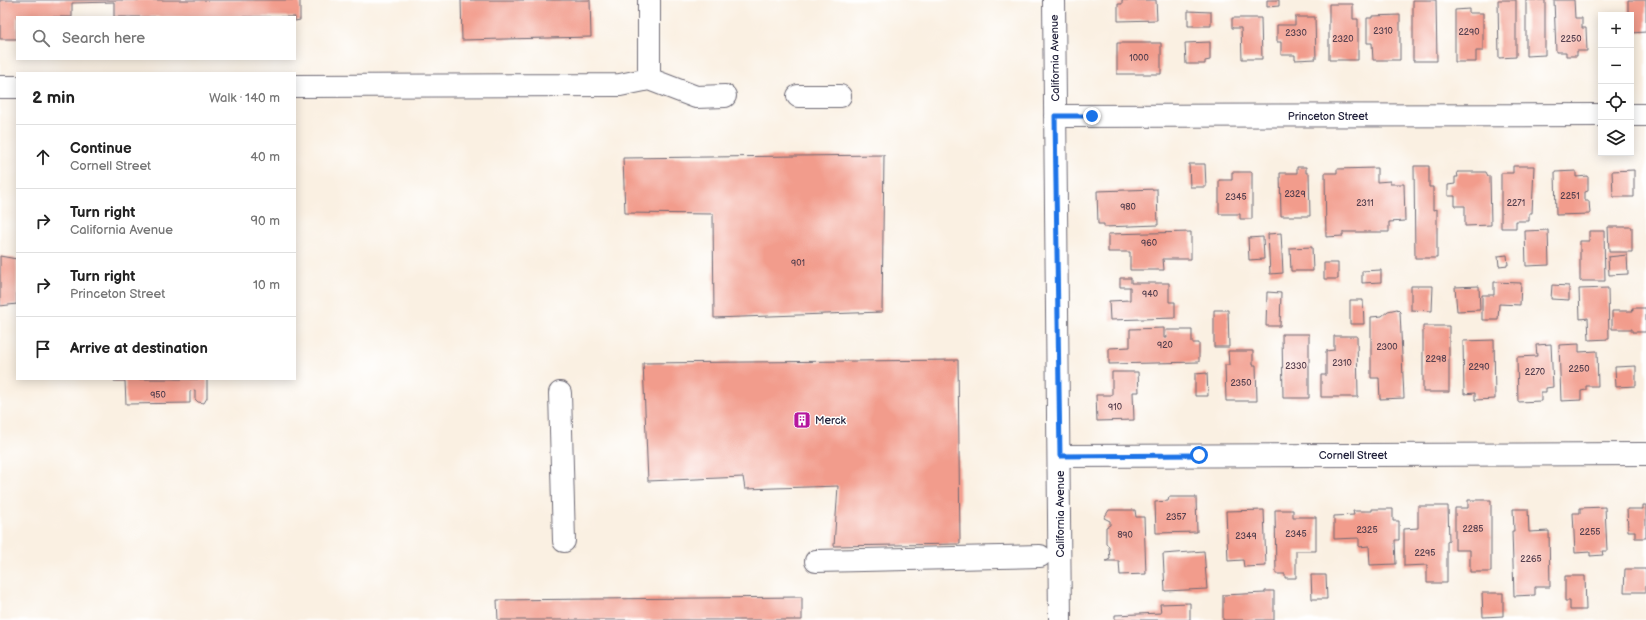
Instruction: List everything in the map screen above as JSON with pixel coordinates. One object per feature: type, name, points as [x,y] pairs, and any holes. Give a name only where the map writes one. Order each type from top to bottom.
[{"type":"street","points":[[649,0],[649,79]]},
{"type":"street","name":"California Avenue","points":[[1054,0],[1060,456],[1060,620]]},
{"type":"street","points":[[296,86],[620,85],[649,79],[696,96],[725,96]]},
{"type":"street","points":[[0,87],[16,87]]},
{"type":"street","points":[[798,96],[840,96]]},
{"type":"street","points":[[1634,116],[1646,115]]},
{"type":"street","name":"Princeton Street","points":[[1055,116],[1598,116]]},
{"type":"street","points":[[560,393],[564,541]]},
{"type":"street","name":"Cornell Street","points":[[1060,456],[1646,454]]},
{"type":"street","points":[[816,561],[1040,556]]},
{"type":"building","points":[[0,0],[300,0],[300,20],[296,21],[296,16],[114,16],[114,2],[72,3],[72,16],[16,16],[16,39],[0,39]]},
{"type":"building","points":[[461,0],[590,0],[591,37],[462,40]]},
{"type":"building","points":[[1122,0],[1156,0],[1157,20],[1118,21],[1118,4],[1122,4]]},
{"type":"building","points":[[1267,0],[1279,0],[1279,6],[1267,7]]},
{"type":"building","points":[[1413,0],[1436,0],[1437,61],[1413,61]]},
{"type":"building","points":[[1498,0],[1516,0],[1516,57],[1499,58]]},
{"type":"building","points":[[1526,0],[1545,0],[1545,55],[1526,56]]},
{"type":"building","points":[[1554,0],[1574,0],[1575,18],[1582,18],[1582,28],[1586,28],[1587,51],[1577,51],[1577,56],[1566,56],[1566,52],[1556,52]]},
{"type":"building","points":[[1628,0],[1646,0],[1646,32],[1634,33],[1634,12],[1628,12]]},
{"type":"building","points":[[1329,4],[1353,4],[1353,19],[1358,19],[1358,60],[1329,60]]},
{"type":"building","points":[[1469,9],[1469,13],[1483,13],[1483,51],[1476,51],[1476,62],[1455,62],[1455,10]]},
{"type":"building","points":[[1188,11],[1211,12],[1211,26],[1188,26]]},
{"type":"building","points":[[1400,15],[1400,60],[1373,60],[1372,43],[1367,43],[1367,18],[1372,18],[1372,16]]},
{"type":"building","points":[[1295,17],[1315,17],[1316,59],[1295,60],[1295,55],[1281,55],[1281,42],[1277,42],[1277,25],[1295,25]]},
{"type":"building","points":[[1232,18],[1261,18],[1262,59],[1242,59],[1241,28],[1232,28]]},
{"type":"building","points":[[1210,42],[1210,60],[1205,61],[1205,64],[1186,64],[1185,43]]},
{"type":"building","points":[[1117,43],[1161,43],[1161,74],[1117,74]]},
{"type":"building","points":[[884,155],[882,312],[714,318],[713,214],[625,213],[623,158]]},
{"type":"building","points":[[1189,164],[1205,164],[1206,187],[1190,187]]},
{"type":"building","points":[[1414,166],[1429,166],[1429,187],[1433,187],[1433,210],[1437,209],[1437,258],[1415,258]]},
{"type":"building","points":[[1513,166],[1534,166],[1532,213],[1529,213],[1529,221],[1516,221],[1516,228],[1501,228],[1501,173],[1513,173]]},
{"type":"building","points":[[1297,167],[1306,167],[1306,173],[1309,173],[1310,216],[1281,216],[1280,173],[1297,173]]},
{"type":"building","points":[[1377,168],[1377,182],[1390,181],[1390,184],[1404,184],[1405,221],[1389,222],[1389,232],[1343,232],[1343,236],[1326,237],[1325,173],[1337,173],[1337,169]]},
{"type":"building","points":[[1634,170],[1634,197],[1613,197],[1612,171]]},
{"type":"building","points":[[1576,171],[1576,177],[1588,176],[1588,191],[1585,192],[1585,201],[1589,201],[1590,214],[1556,215],[1555,172]]},
{"type":"building","points":[[1232,172],[1252,172],[1252,219],[1240,219],[1240,214],[1219,214],[1219,180],[1232,180]]},
{"type":"building","points":[[1457,172],[1486,172],[1488,176],[1490,176],[1491,225],[1465,226],[1465,206],[1455,206],[1455,196],[1448,196],[1448,185],[1455,184],[1455,177],[1458,177]]},
{"type":"building","points":[[1157,189],[1158,225],[1104,227],[1104,224],[1098,224],[1097,191]]},
{"type":"building","points":[[1608,227],[1632,227],[1632,252],[1609,252]]},
{"type":"building","points":[[1548,230],[1549,265],[1526,266],[1525,231]]},
{"type":"building","points":[[1589,231],[1604,231],[1605,281],[1580,281],[1580,241],[1589,241]]},
{"type":"building","points":[[1191,232],[1191,259],[1163,259],[1164,270],[1130,270],[1130,252],[1108,252],[1108,234]]},
{"type":"building","points":[[1281,233],[1283,273],[1270,274],[1268,234]]},
{"type":"building","points":[[1263,237],[1264,259],[1249,260],[1248,238]]},
{"type":"building","points":[[1312,247],[1313,271],[1291,271],[1290,248]]},
{"type":"building","points":[[1507,255],[1508,265],[1499,266],[1498,256]]},
{"type":"building","points":[[1627,255],[1628,274],[1609,275],[1608,257]]},
{"type":"building","points":[[0,256],[16,259],[16,304],[0,306]]},
{"type":"building","points":[[1324,263],[1338,263],[1338,279],[1324,279]]},
{"type":"building","points":[[1381,270],[1381,282],[1362,283],[1362,271]]},
{"type":"building","points":[[1120,278],[1131,278],[1131,283],[1169,283],[1169,302],[1175,302],[1175,318],[1110,320],[1109,301],[1130,300],[1130,287],[1120,287]]},
{"type":"building","points":[[1494,282],[1521,283],[1520,305],[1499,304],[1498,320],[1482,320],[1482,295],[1494,295]]},
{"type":"building","points":[[1552,285],[1569,286],[1569,300],[1551,299]]},
{"type":"building","points":[[1411,286],[1433,286],[1432,311],[1411,310]]},
{"type":"building","points":[[1479,286],[1480,310],[1457,311],[1455,287]]},
{"type":"building","points":[[1608,288],[1609,339],[1589,340],[1588,318],[1580,319],[1579,289]]},
{"type":"building","points":[[1267,292],[1281,293],[1280,326],[1266,326]]},
{"type":"building","points":[[1350,300],[1363,300],[1364,324],[1350,324]]},
{"type":"building","points":[[1632,308],[1646,308],[1646,332],[1632,332],[1632,329],[1612,329],[1612,311],[1633,311]]},
{"type":"building","points":[[1397,309],[1400,312],[1404,398],[1380,399],[1379,378],[1371,378],[1371,317],[1382,316],[1388,311]]},
{"type":"building","points":[[1214,310],[1228,310],[1229,347],[1214,347]]},
{"type":"building","points":[[1423,326],[1449,326],[1449,392],[1423,392]]},
{"type":"building","points":[[1164,328],[1164,338],[1167,338],[1166,330],[1192,330],[1192,343],[1199,343],[1199,362],[1109,364],[1109,348],[1130,347],[1130,329]]},
{"type":"building","points":[[1282,334],[1309,334],[1309,398],[1283,398]]},
{"type":"building","points":[[1334,336],[1357,336],[1358,397],[1321,397],[1321,375],[1326,375],[1326,351],[1334,350]]},
{"type":"building","points":[[1494,340],[1495,399],[1475,400],[1475,393],[1464,394],[1463,341]]},
{"type":"building","points":[[1551,344],[1553,387],[1546,388],[1546,392],[1541,392],[1541,401],[1518,402],[1517,357],[1537,356],[1536,345]]},
{"type":"building","points":[[1579,344],[1579,352],[1597,351],[1598,386],[1586,386],[1586,390],[1581,391],[1581,400],[1561,401],[1559,345]]},
{"type":"building","points":[[1228,351],[1253,351],[1253,365],[1256,365],[1257,401],[1226,401],[1225,365],[1229,365]]},
{"type":"building","name":"Merck","points":[[958,360],[960,544],[834,546],[838,486],[745,489],[743,477],[648,481],[643,363]]},
{"type":"building","points":[[1636,366],[1636,386],[1616,387],[1615,367]]},
{"type":"building","points":[[1112,372],[1138,372],[1139,392],[1133,392],[1134,420],[1097,421],[1096,395],[1112,395]]},
{"type":"building","points":[[1207,373],[1208,396],[1195,396],[1195,374]]},
{"type":"building","points":[[207,380],[207,398],[204,403],[198,402],[195,399],[195,390],[190,391],[190,403],[126,404],[125,381],[114,381]]},
{"type":"building","points":[[1169,497],[1196,497],[1197,532],[1156,533],[1155,502],[1168,501]]},
{"type":"building","points":[[1468,500],[1491,500],[1491,572],[1470,572],[1470,550],[1455,550],[1455,508],[1468,508]]},
{"type":"building","points":[[1643,505],[1646,505],[1646,538],[1635,538],[1635,531],[1628,531],[1627,509],[1643,509]]},
{"type":"building","points":[[1418,506],[1448,506],[1449,541],[1447,542],[1447,583],[1427,583],[1427,565],[1404,566],[1404,529],[1418,528]]},
{"type":"building","points":[[1605,507],[1607,551],[1602,551],[1603,555],[1590,556],[1590,552],[1575,553],[1573,513],[1580,513],[1580,508]]},
{"type":"building","points":[[1372,509],[1393,509],[1393,521],[1399,521],[1399,540],[1395,540],[1396,564],[1370,565],[1369,546],[1359,547],[1359,538],[1334,539],[1334,516],[1354,515],[1353,511],[1372,511]]},
{"type":"building","points":[[1513,509],[1528,509],[1529,532],[1549,531],[1550,587],[1535,587],[1535,595],[1514,596],[1512,531],[1514,531]]},
{"type":"building","points":[[1109,510],[1135,510],[1136,517],[1144,517],[1146,574],[1120,575],[1119,561],[1106,561],[1110,559],[1109,547],[1106,543],[1106,527],[1110,525],[1110,521],[1104,518]]},
{"type":"building","points":[[1264,510],[1266,566],[1244,567],[1243,560],[1228,561],[1226,511]]},
{"type":"building","points":[[1275,510],[1293,510],[1293,517],[1316,517],[1316,551],[1296,551],[1296,578],[1285,578],[1285,574],[1276,574]]},
{"type":"building","points":[[1204,551],[1207,589],[1165,591],[1163,554]]},
{"type":"building","points":[[1625,569],[1646,569],[1646,592],[1624,592]]},
{"type":"building","points":[[1311,575],[1326,575],[1327,599],[1312,599]]},
{"type":"building","points":[[1565,576],[1585,576],[1586,610],[1570,610],[1570,601],[1565,601]]},
{"type":"building","points":[[1265,591],[1274,591],[1274,620],[1223,620],[1223,595],[1265,593]]},
{"type":"building","points":[[1482,593],[1503,593],[1503,616],[1483,617]]},
{"type":"building","points":[[802,597],[802,620],[498,620],[497,600]]},
{"type":"building","points":[[1190,603],[1190,620],[1115,620],[1115,615],[1161,613],[1160,604]]},
{"type":"place","name":"Merck","points":[[802,420]]},
{"type":"route","points":[[1092,116],[1055,116],[1060,456],[1199,455]]}]
